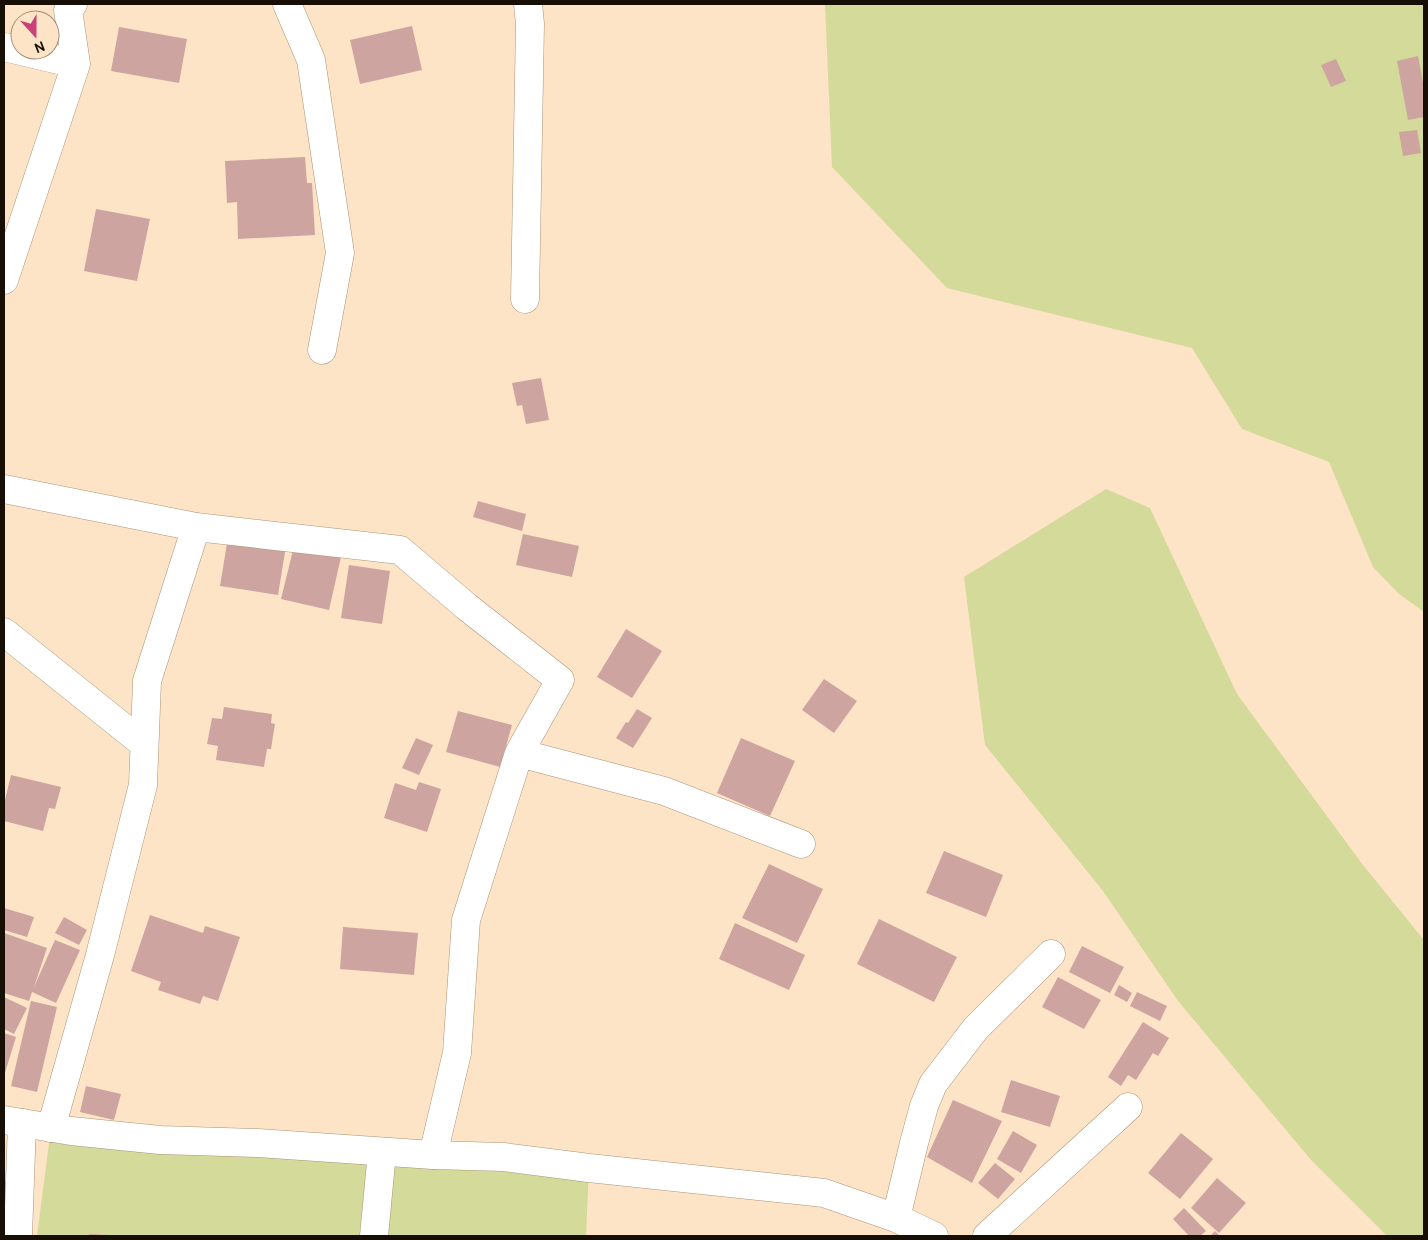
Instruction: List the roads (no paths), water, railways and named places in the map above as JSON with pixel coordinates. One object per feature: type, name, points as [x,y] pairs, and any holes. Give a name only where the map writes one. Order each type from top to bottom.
[{"type":"street","points":[[4,280],[76,64],[68,10],[73,4]]},
{"type":"street","points":[[287,4],[311,60],[340,253],[322,350]]},
{"type":"street","points":[[525,300],[530,24],[528,4]]},
{"type":"street","points":[[4,47],[76,64]]},
{"type":"street","points":[[4,489],[196,527],[400,550],[560,680],[519,753],[466,920],[457,1054],[433,1155]]},
{"type":"street","points":[[52,1128],[100,955],[143,785],[147,681],[196,527]]},
{"type":"street","points":[[4,632],[144,744]]},
{"type":"street","points":[[519,753],[664,791],[801,844]]},
{"type":"street","points":[[896,1218],[924,1106],[933,1084],[976,1028],[1051,954]]},
{"type":"street","points":[[987,1236],[1128,1107]]},
{"type":"street","points":[[18,1236],[13,1121],[52,1128],[160,1140],[258,1143],[433,1155],[504,1157],[824,1193],[896,1218],[934,1236]]},
{"type":"street","points":[[374,1236],[382,1152]]}]
